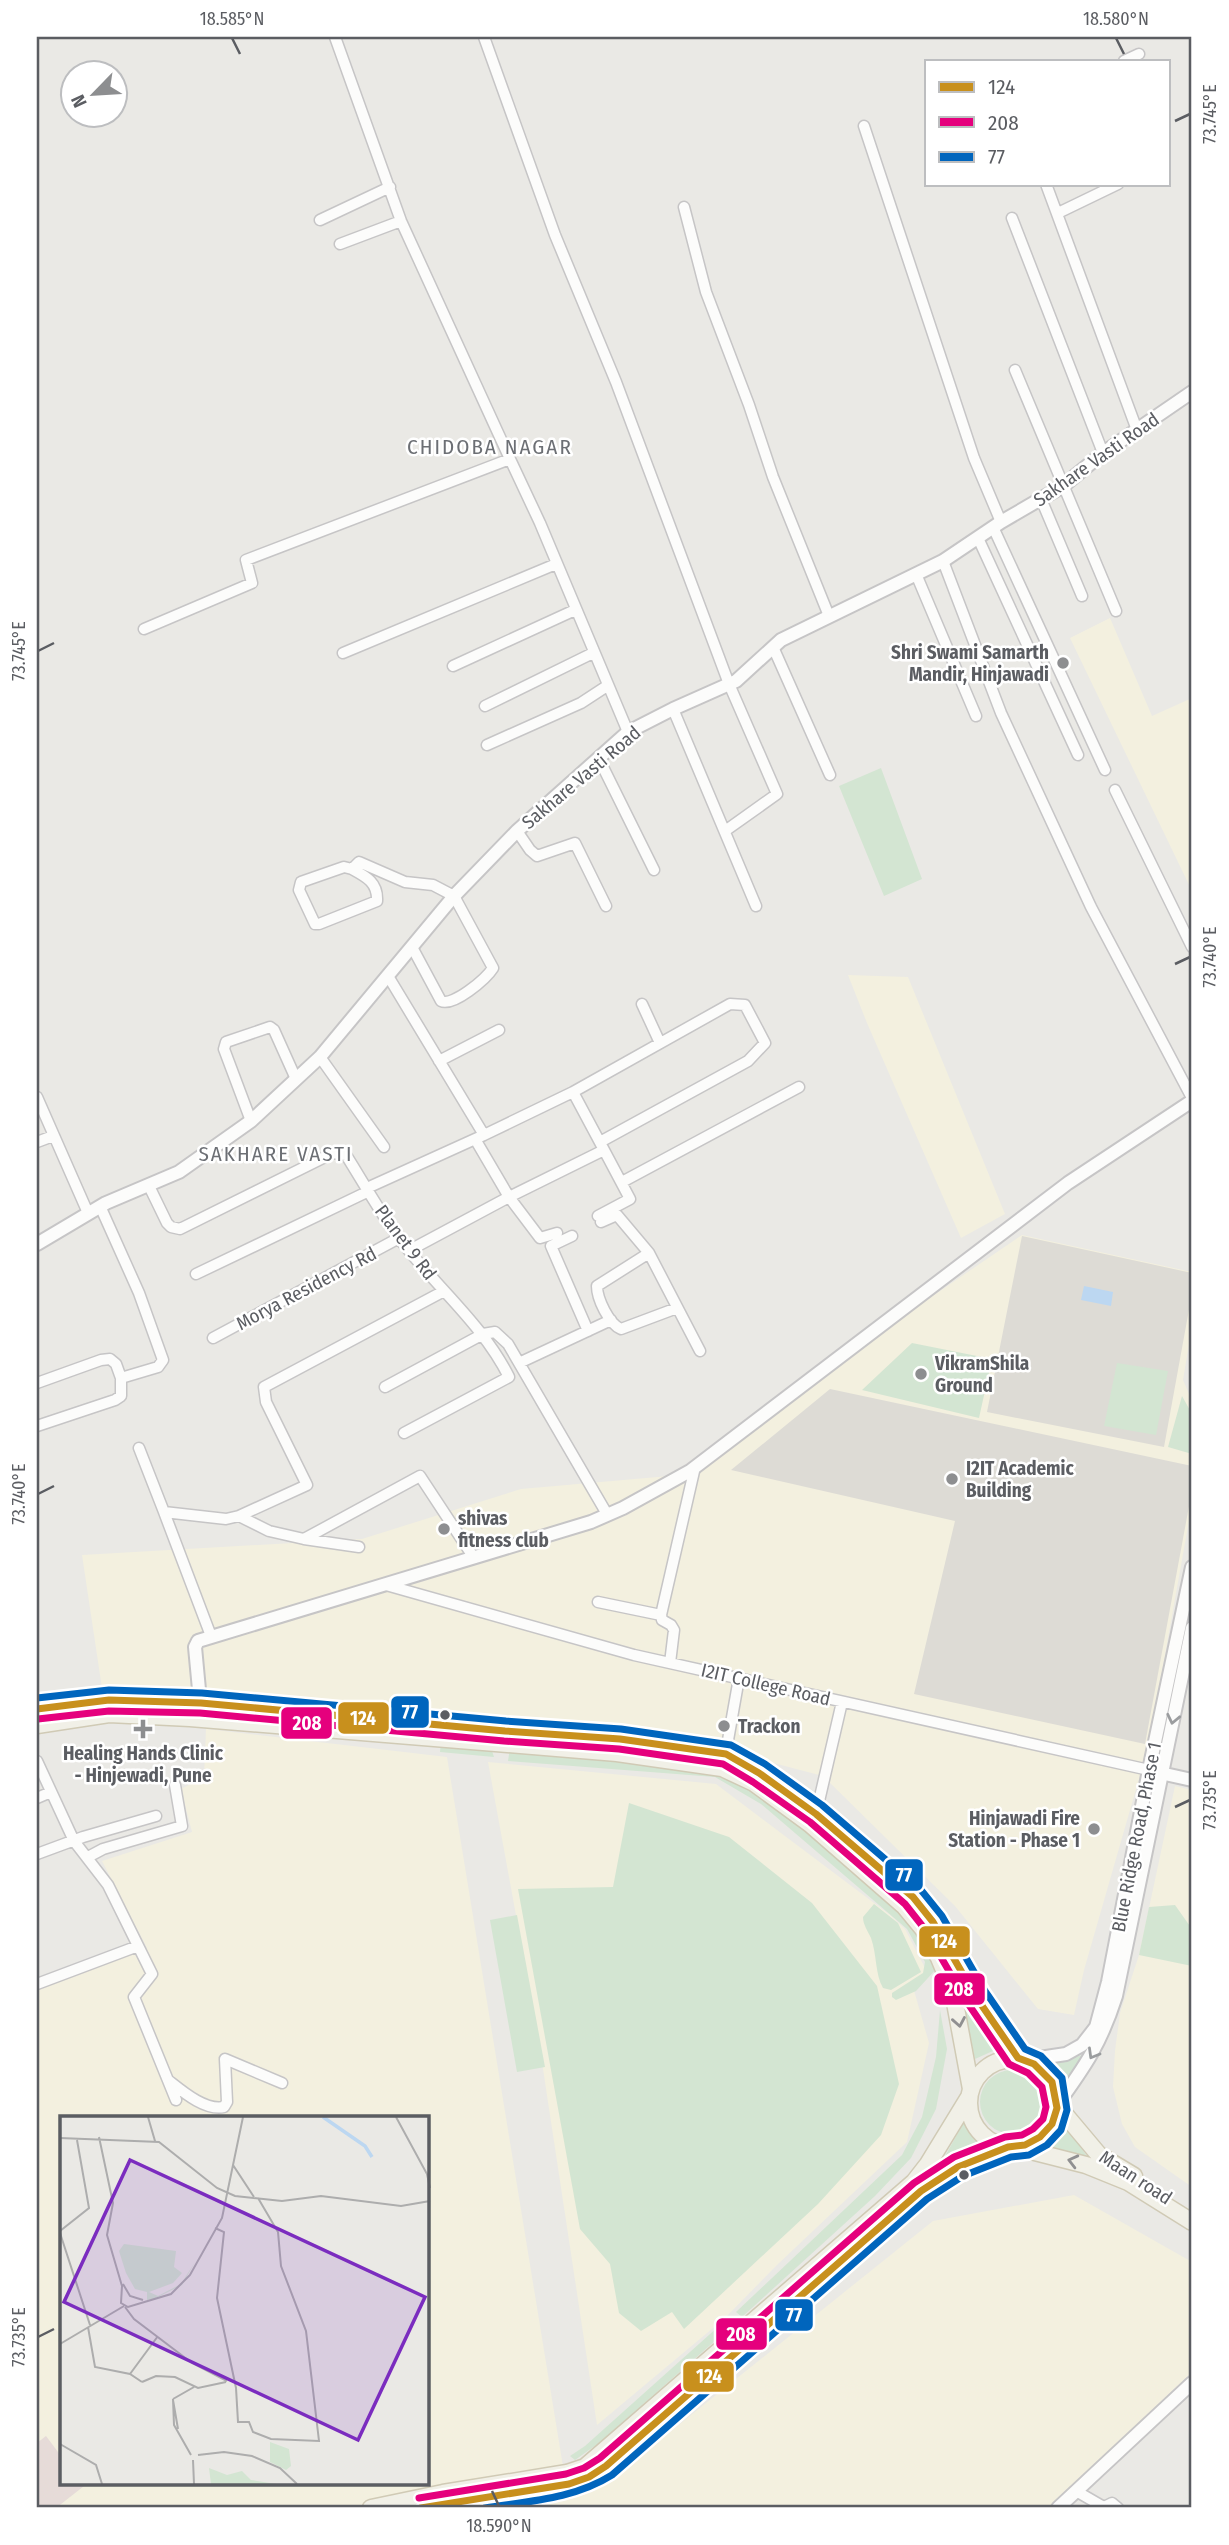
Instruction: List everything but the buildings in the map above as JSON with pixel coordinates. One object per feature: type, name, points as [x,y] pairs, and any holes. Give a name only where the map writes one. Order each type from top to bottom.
[{"type":"main road","points":[[37,1709],[109,1700],[201,1711],[621,1739],[724,1761],[759,1773],[913,1897],[933,1922],[976,1997],[1022,2059],[1048,2075],[1055,2091],[1055,2116],[1047,2132],[1033,2142],[958,2167],[921,2191],[606,2466],[589,2477],[569,2484],[371,2508]]},
{"type":"main road","points":[[37,1725],[108,1714],[201,1711]]},
{"type":"main road","points":[[814,1819],[904,1906],[923,1929],[953,1992],[970,2093],[970,2115],[978,2130],[991,2141],[1012,2147]]},
{"type":"main road","points":[[421,2508],[444,2498],[567,2473],[585,2467],[598,2458],[914,2182],[934,2155],[979,2074],[993,2063],[1022,2059]]},
{"type":"main road","name":"Maan road","points":[[1057,2105],[1099,2154],[1192,2212]]},
{"type":"main road","name":"Maan road","points":[[1012,2147],[1086,2165],[1128,2182],[1192,2222]]},
{"type":"street","points":[[335,37],[401,221],[510,459],[628,732]]},
{"type":"street","points":[[484,37],[555,235],[615,382],[729,684],[777,794],[725,831]]},
{"type":"street","points":[[1126,60],[1139,54]]},
{"type":"street","points":[[864,126],[997,524],[1105,770]]},
{"type":"street","points":[[1047,186],[1137,430]]},
{"type":"street","points":[[1058,214],[1114,186]]},
{"type":"street","points":[[320,220],[390,187]]},
{"type":"street","points":[[684,206],[706,292],[778,488],[829,616]]},
{"type":"street","points":[[1012,218],[1103,453]]},
{"type":"street","points":[[340,244],[401,221]]},
{"type":"street","points":[[1015,370],[1116,611]]},
{"type":"street","name":"Sakhare Vasti Road","points":[[37,1244],[100,1206],[179,1172],[251,1121],[320,1057],[454,896],[517,831],[628,732],[736,681],[781,640],[943,561],[997,524],[1063,486],[1103,453],[1192,392]]},
{"type":"street","points":[[144,629],[252,583],[246,560],[510,459]]},
{"type":"street","points":[[1041,499],[1082,596]]},
{"type":"street","points":[[978,538],[1078,755]]},
{"type":"street","points":[[201,1711],[195,1647],[198,1641],[591,1522],[623,1508],[695,1467],[1068,1183],[1192,1099],[1111,947],[1001,713],[943,561]]},
{"type":"street","points":[[342,653],[556,564]]},
{"type":"street","points":[[916,574],[976,716]]},
{"type":"street","points":[[453,666],[575,610]]},
{"type":"street","points":[[773,647],[830,775]]},
{"type":"street","points":[[485,706],[593,653]]},
{"type":"street","points":[[487,745],[581,703],[607,686]]},
{"type":"street","points":[[673,709],[756,906]]},
{"type":"street","points":[[599,759],[654,870]]},
{"type":"street","points":[[1115,790],[1192,947]]},
{"type":"street","points":[[517,831],[537,856],[575,843],[606,906]]},
{"type":"street","points":[[352,869],[359,862],[405,882],[433,885],[454,896],[492,963],[490,972],[461,995],[445,1003],[440,1001],[412,947]]},
{"type":"street","points":[[344,867],[352,869],[372,880],[378,896],[377,901],[315,924],[299,890],[301,882],[344,867]]},
{"type":"street","points":[[387,976],[439,1061],[509,1197],[540,1238],[557,1233]]},
{"type":"street","points":[[642,1004],[660,1042]]},
{"type":"street","points":[[196,1274],[573,1092],[730,1004],[746,1005],[765,1043],[748,1060],[602,1146],[410,1251]]},
{"type":"street","points":[[251,1121],[224,1049],[226,1042],[270,1027],[274,1030],[296,1080]]},
{"type":"street","points":[[439,1061],[499,1030]]},
{"type":"street","points":[[320,1057],[383,1147]]},
{"type":"street","points":[[622,1182],[799,1087]]},
{"type":"street","points":[[573,1092],[630,1199],[600,1219],[617,1215],[643,1242],[700,1351]]},
{"type":"street","points":[[37,1097],[88,1213]]},
{"type":"street","points":[[37,1142],[53,1136]]},
{"type":"street","name":"Planet 9 Rd","points":[[149,1186],[167,1223],[180,1229],[337,1152],[346,1155],[410,1251],[483,1334],[495,1332],[505,1340],[607,1514]]},
{"type":"street","points":[[100,1206],[139,1293],[163,1360],[158,1367],[121,1378]]},
{"type":"street","points":[[572,1236],[551,1245],[588,1331]]},
{"type":"street","name":"Morya Residency Rd","points":[[213,1338],[399,1238]]},
{"type":"street","points":[[649,1253],[597,1286],[611,1320],[616,1328],[621,1329],[677,1308]]},
{"type":"street","points":[[164,1512],[226,1519],[239,1516],[307,1484],[266,1402],[264,1387],[444,1290]]},
{"type":"street","points":[[519,1363],[611,1320]]},
{"type":"street","points":[[385,1387],[483,1334],[499,1356],[509,1377],[404,1433]]},
{"type":"street","points":[[499,1356],[513,1352]]},
{"type":"street","points":[[37,1384],[110,1359],[116,1364],[121,1378],[121,1396],[115,1400],[37,1426]]},
{"type":"street","points":[[139,1448],[211,1636]]},
{"type":"street","points":[[670,1663],[674,1630],[662,1620],[661,1615],[695,1467]]},
{"type":"street","points":[[304,1539],[420,1476],[474,1558]]},
{"type":"street","points":[[239,1516],[269,1531],[359,1547]]},
{"type":"street","name":"Blue Ridge Road, Phase 1","points":[[1057,2105],[1090,2059],[1110,2017],[1116,1996],[1192,1567]]},
{"type":"street","name":"I2IT College Road","points":[[386,1585],[670,1663],[1155,1772]]},
{"type":"street","points":[[598,1602],[661,1615]]},
{"type":"street","name":"Blue Ridge Road, Phase 1","points":[[1022,2059],[1066,2054],[1082,2045],[1096,2027],[1155,1772],[1192,1628]]},
{"type":"street","points":[[724,1761],[739,1678]]},
{"type":"street","points":[[814,1819],[842,1702]]},
{"type":"street","points":[[37,1761],[74,1841],[108,1885],[152,1974],[134,1997],[176,2100]]},
{"type":"street","points":[[1155,1772],[1192,1780]]},
{"type":"street","points":[[88,1857],[103,1849],[182,1826],[175,1785]]},
{"type":"street","points":[[37,1798],[51,1792]]},
{"type":"street","points":[[37,1854],[156,1816]]},
{"type":"street","points":[[37,1984],[138,1946]]},
{"type":"street","points":[[167,2080],[201,2102],[219,2109],[227,2102],[225,2059],[282,2083]]},
{"type":"street","points":[[1058,2508],[1192,2384]]},
{"type":"street","points":[[1076,2491],[1102,2507],[1112,2503],[1118,2508]]},
{"type":"shaded area","points":[[1110,618],[1152,716],[1192,698],[1192,891],[1070,638]]},
{"type":"shaded area","points":[[848,975],[908,977],[1005,1214],[961,1238],[867,1023]]},
{"type":"shaded area","points":[[1022,1235],[1192,1272],[1192,1326],[1183,1380],[1192,1401],[1192,1504],[1149,1744],[1084,1970],[1074,2015],[1038,2009],[955,1906],[823,1776],[698,1743],[203,1691],[103,1695],[82,1555],[362,1539],[521,1489],[669,1476]]},
{"type":"shaded area","points":[[1022,1236],[1192,1273],[1192,1293],[1164,1447],[987,1412]]},
{"type":"shaded area","points":[[830,1389],[1192,1466],[1192,1490],[1145,1744],[914,1694],[955,1521],[731,1470]]},
{"type":"shaded area","points":[[206,1729],[447,1757],[567,2491],[625,2468],[933,2221],[1074,2195],[1192,2262],[1192,2372],[1049,2508],[37,2508],[37,1990],[147,1948],[102,1861],[192,1832],[181,1789],[204,1777]]},
{"type":"shaded area","points":[[488,1762],[716,1784],[890,1915],[905,1929],[926,1970],[913,1987],[929,2043],[907,2142],[725,2318],[597,2425],[538,2036]]},
{"type":"shaded area","points":[[1175,1786],[1192,1790],[1192,2187],[1135,2147],[1122,2124],[1113,2087],[1120,2013],[1139,1955]]},
{"type":"shaded area","points":[[46,2436],[60,2455],[60,2486],[84,2486],[56,2508],[37,2508],[37,2443]]},
{"type":"green space","points":[[881,768],[922,879],[884,896],[839,786]]},
{"type":"green space","points":[[912,1343],[992,1359],[979,1418],[862,1390]]},
{"type":"green space","points":[[1117,1363],[1168,1371],[1156,1435],[1104,1426]]},
{"type":"green space","points":[[1182,1396],[1192,1414],[1192,1454],[1168,1447]]},
{"type":"green space","points":[[441,1740],[490,1745],[494,1757],[440,1752]]},
{"type":"green space","points":[[510,1748],[714,1770],[772,1802],[906,1915],[938,1967],[916,1991],[896,2000],[892,1997],[892,1993],[923,1973],[925,1962],[907,1929],[761,1804],[715,1777],[508,1761]]},
{"type":"green space","points":[[629,1803],[729,1837],[812,1903],[877,1986],[899,2084],[881,2135],[818,2204],[684,2329],[672,2312],[641,2331],[619,2313],[610,2264],[580,2229],[518,1889],[613,1887]]},
{"type":"green space","points":[[874,1904],[898,1923],[921,1972],[891,1990],[883,1988],[880,1983],[873,1944],[863,1920]]},
{"type":"green space","points":[[1175,1905],[1192,1929],[1192,1966],[1139,1955],[1149,1907]]},
{"type":"green space","points":[[517,1915],[545,2067],[517,2072],[490,1920]]},
{"type":"green space","points":[[961,1991],[1004,2046],[975,2059]]},
{"type":"green space","points":[[940,2010],[947,2049],[936,2109],[911,2158],[875,2196],[742,2317],[736,2312],[902,2155],[922,2117],[936,2057]]},
{"type":"green space","points":[[1086,2054],[1066,2082],[1065,2082],[1054,2063]]},
{"type":"green space","points":[[1012,2070],[1035,2079],[1044,2102],[1035,2125],[1012,2134],[989,2125],[980,2102],[989,2079]]},
{"type":"green space","points":[[964,2122],[984,2150],[939,2167]]},
{"type":"green space","points":[[1065,2125],[1089,2159],[1048,2149]]},
{"type":"green space","points":[[719,2326],[725,2332],[599,2443],[575,2460],[570,2456],[585,2446]]},
{"type":"water","points":[[1084,1286],[1113,1292],[1111,1306],[1081,1300]]},
{"type":"transit line","name":"77","points":[[37,1698],[109,1690],[202,1693],[621,1729],[731,1745],[765,1764],[822,1805],[921,1890],[942,1916],[985,1991],[1025,2049],[1041,2056],[1062,2078],[1067,2110],[1061,2130],[1047,2145],[1029,2155],[1011,2157],[963,2176],[927,2199],[612,2475],[567,2494],[485,2508]]},
{"type":"transit line","name":"124","points":[[37,1709],[109,1700],[201,1703],[620,1739],[726,1754],[759,1773],[816,1814],[913,1897],[933,1922],[976,1997],[1018,2058],[1034,2064],[1052,2082],[1057,2108],[1052,2124],[1040,2137],[1025,2145],[1008,2147],[958,2167],[921,2191],[606,2466],[589,2477],[569,2484],[421,2508]]},
{"type":"transit line","name":"208","points":[[38,1719],[109,1711],[200,1713],[619,1749],[723,1764],[810,1822],[905,1904],[924,1928],[967,2002],[1009,2064],[1028,2073],[1042,2087],[1046,2107],[1043,2119],[1033,2129],[954,2157],[914,2183],[600,2458],[584,2468],[566,2474],[419,2498]]},
{"type":"place","name":"Shri Swami Samarth Mandir, Hinjawadi","points":[[1063,663]]},
{"type":"place","name":"VikramShila Ground","points":[[921,1374]]},
{"type":"place","name":"I2IT Academic Building","points":[[952,1479]]},
{"type":"place","name":"shivas fitness club","points":[[444,1529]]},
{"type":"place","name":"Trackon","points":[[724,1726]]},
{"type":"place","name":"Healing Hands Clinic - Hinjewadi, Pune","points":[[143,1729]]},
{"type":"place","name":"Hinjawadi Fire Station - Phase 1","points":[[1094,1829]]},
{"type":"district","name":"CHIDOBA NAGAR","points":[[490,447]]},
{"type":"district","name":"SAKHARE VASTI","points":[[276,1154]]}]
